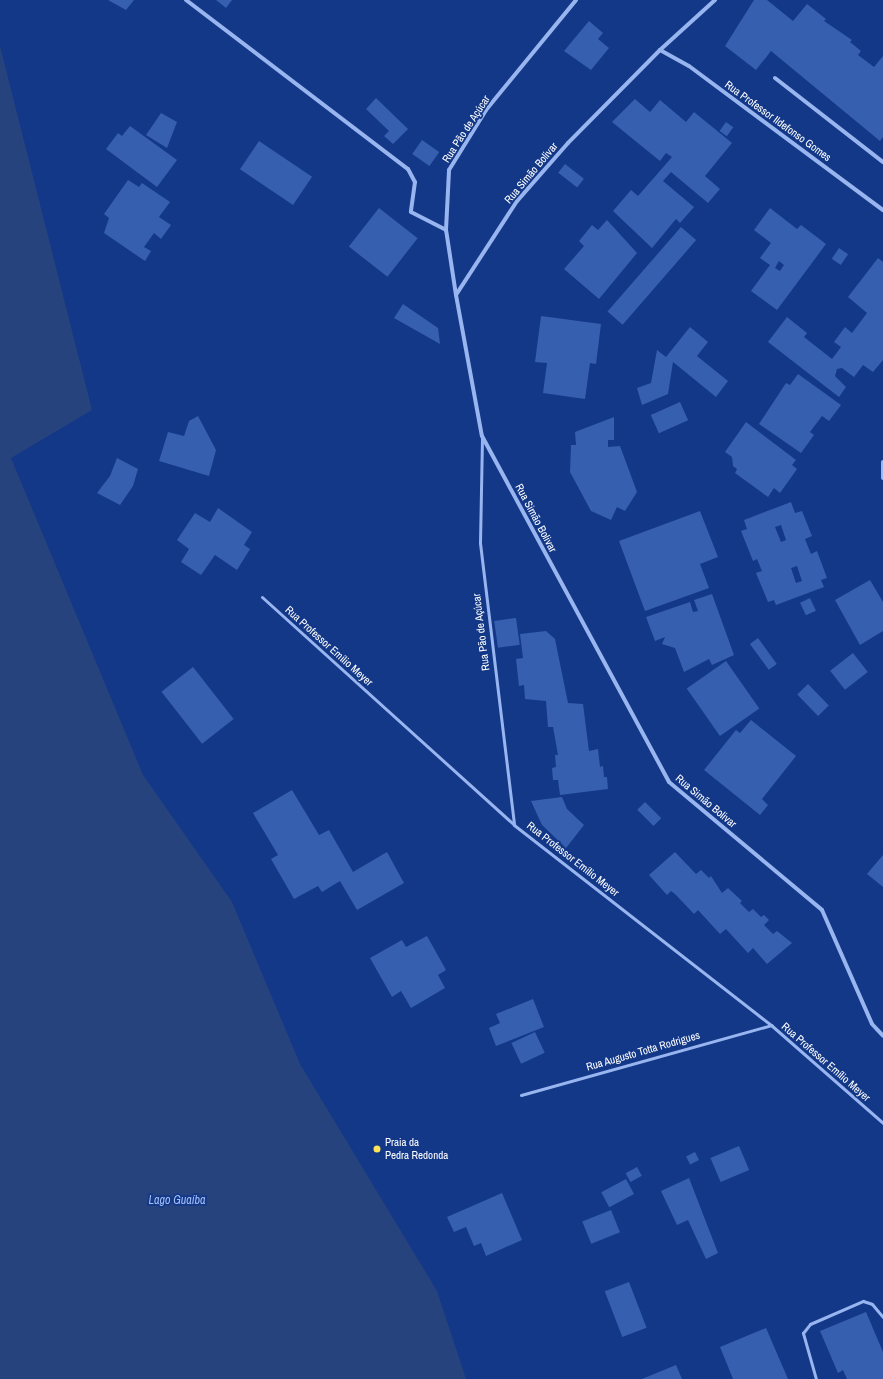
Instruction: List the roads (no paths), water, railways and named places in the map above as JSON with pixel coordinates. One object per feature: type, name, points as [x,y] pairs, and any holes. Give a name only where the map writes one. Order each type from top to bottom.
[{"type":"street","points":[[186,0],[408,169],[415,182],[412,212],[446,230]]},
{"type":"street","name":"Rua Pão de Açúcar","points":[[456,295],[446,230],[449,170],[486,110],[576,0]]},
{"type":"street","name":"Rua Simão Bolivar","points":[[716,0],[660,50],[568,143],[517,201],[456,295],[482,436],[669,782],[822,910],[872,1024],[883,1036]]},
{"type":"street","name":"Rua Professor Ildefonso Gomes","points":[[660,50],[689,66],[883,210]]},
{"type":"street","points":[[775,78],[883,162]]},
{"type":"street","points":[[883,462],[883,478]]},
{"type":"lane","name":"Rua Pão de Açúcar","points":[[482,436],[480,543],[514,825]]},
{"type":"lane","name":"Rua Professor Emílio Meyer","points":[[262,597],[514,825],[771,1025],[883,1123]]},
{"type":"lane","name":"Rua Augusto Totta Rodrigues","points":[[521,1095],[771,1025]]},
{"type":"lane","points":[[816,1379],[803,1333],[810,1324],[863,1301],[872,1304],[883,1317]]},
{"type":"water","name":"Lago Guaíba","points":[[0,46],[92,410],[11,458],[143,775],[232,902],[300,1064],[437,1291],[466,1379],[0,1379]]},
{"type":"place","name":"Praia da Pedra Redonda","points":[[377,1149]]}]
